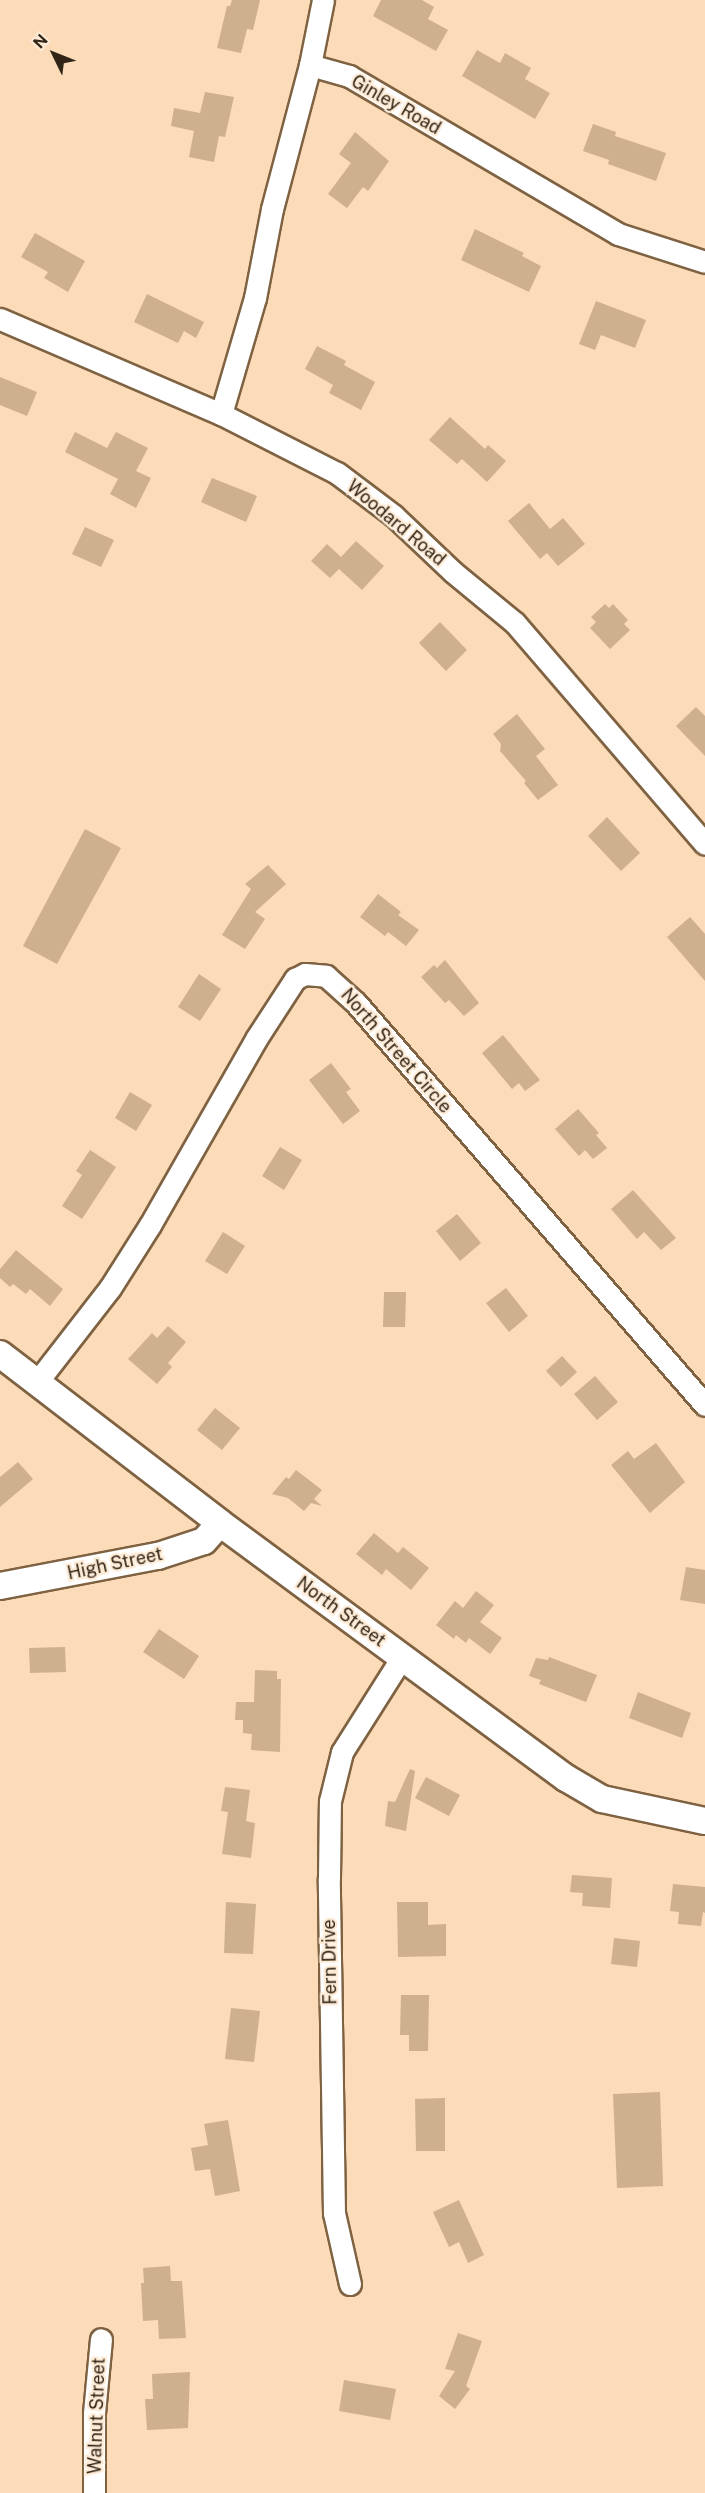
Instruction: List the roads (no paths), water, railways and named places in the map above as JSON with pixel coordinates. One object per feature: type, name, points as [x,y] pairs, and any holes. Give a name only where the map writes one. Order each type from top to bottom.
[{"type":"street","points":[[221,414],[255,298],[272,209],[310,65],[323,0]]},
{"type":"street","name":"Ginley Road","points":[[310,65],[349,76],[618,234],[705,262]]},
{"type":"street","name":"Woodard Road","points":[[0,318],[221,414],[337,474],[394,516],[453,572],[515,622],[705,844]]},
{"type":"street","name":"North Street Circle","points":[[38,1382],[110,1288],[150,1225],[256,1039],[295,979],[305,974],[327,976],[356,1003],[705,1405]]},
{"type":"street","name":"North Street","points":[[0,1354],[220,1523],[557,1771],[602,1799],[705,1821]]},
{"type":"street","name":"High Street","points":[[0,1587],[158,1556],[204,1541],[220,1523]]},
{"type":"street","name":"Fern Drive","points":[[350,2284],[334,2213],[330,1801],[342,1752],[402,1657]]},
{"type":"street","name":"Walnut Street","points":[[94,2493],[93,2413],[100,2339]]}]
